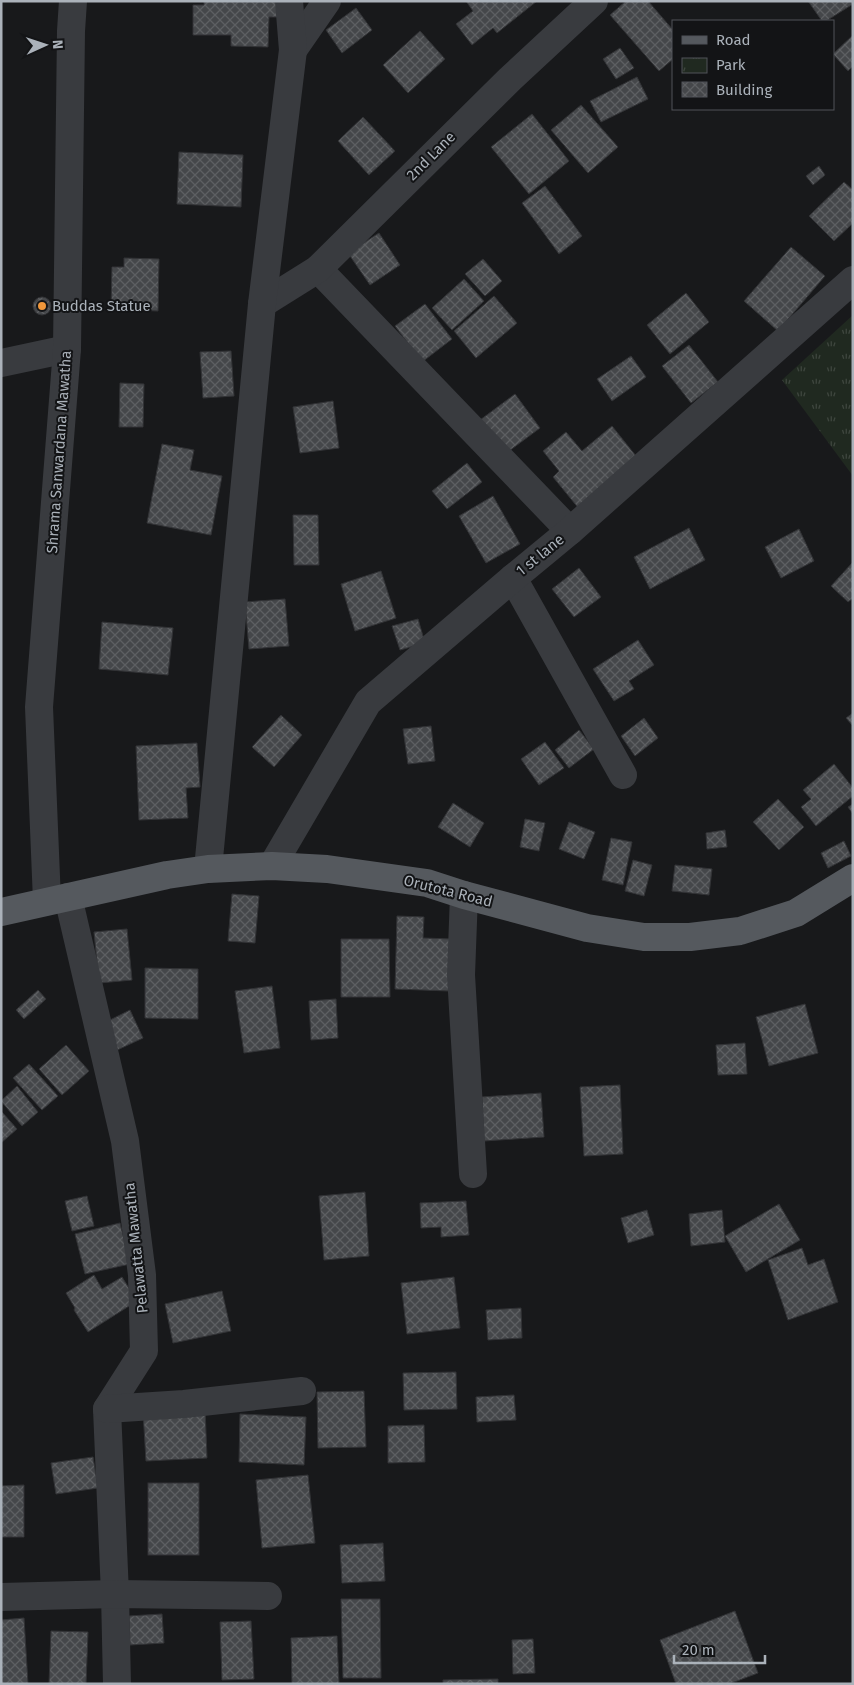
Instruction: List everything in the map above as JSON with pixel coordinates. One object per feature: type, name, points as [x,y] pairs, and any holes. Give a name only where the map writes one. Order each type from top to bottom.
[{"type":"main road","name":"Orutota Road","points":[[1,912],[167,875],[208,869],[272,866],[327,869],[426,882],[464,895],[587,928],[644,937],[690,937],[740,931],[796,912],[853,879]]},
{"type":"street","name":"Shrama Sanwardana Mawatha","points":[[58,899],[39,707],[67,349],[71,31],[74,1]]},
{"type":"street","points":[[208,869],[262,304],[293,50],[289,1]]},
{"type":"street","points":[[293,50],[327,1]]},
{"type":"street","name":"2nd Lane","points":[[262,304],[318,269],[510,79],[594,1]]},
{"type":"street","points":[[318,269],[570,531]]},
{"type":"street","name":"1 st lane","points":[[272,866],[368,702],[512,578],[570,531],[853,280]]},
{"type":"street","points":[[1,363],[67,349]]},
{"type":"street","points":[[512,578],[623,775]]},
{"type":"street","points":[[464,895],[461,976],[473,1174]]},
{"type":"street","name":"Pelawatta Mawatha","points":[[58,899],[125,1141],[142,1276],[144,1351],[106,1409]]},
{"type":"street","points":[[117,1684],[115,1594],[106,1409],[184,1404],[302,1391]]},
{"type":"street","points":[[1,1598],[115,1594],[268,1596]]},
{"type":"green space","points":[[853,315],[853,476],[782,380]]},
{"type":"building","points":[[204,1],[280,1],[279,17],[269,17],[268,47],[231,46],[231,35],[193,35],[193,5],[204,5]]},
{"type":"building","points":[[466,1],[537,1],[497,33],[493,28],[472,45],[456,24],[473,11]]},
{"type":"building","points":[[626,1],[648,1],[672,29],[672,60],[659,71],[610,15]]},
{"type":"building","points":[[808,1],[853,1],[853,4],[828,20],[821,20]]},
{"type":"building","points":[[356,8],[372,30],[342,53],[326,30]]},
{"type":"building","points":[[420,31],[445,59],[408,93],[383,65]]},
{"type":"building","points":[[853,35],[853,66],[848,71],[834,53]]},
{"type":"building","points":[[620,48],[634,68],[616,79],[603,59]]},
{"type":"building","points":[[637,77],[648,99],[601,122],[590,101]]},
{"type":"building","points":[[581,105],[618,147],[588,173],[551,130]]},
{"type":"building","points":[[532,114],[569,161],[529,194],[491,147]]},
{"type":"building","points":[[363,117],[395,151],[369,175],[338,141]]},
{"type":"building","points":[[179,152],[243,155],[241,207],[177,204]]},
{"type":"building","points":[[819,166],[825,175],[813,185],[806,176]]},
{"type":"building","points":[[844,182],[853,190],[853,223],[834,241],[809,216]]},
{"type":"building","points":[[545,186],[582,236],[559,254],[522,203]]},
{"type":"building","points":[[379,233],[400,265],[370,285],[348,253]]},
{"type":"building","points":[[791,247],[825,276],[778,331],[744,301]]},
{"type":"building","points":[[124,258],[159,259],[158,311],[111,309],[112,267],[124,267]]},
{"type":"building","points":[[483,259],[502,281],[485,296],[465,274]]},
{"type":"building","points":[[464,279],[484,301],[452,330],[432,308]]},
{"type":"building","points":[[686,293],[709,322],[670,354],[647,325]]},
{"type":"building","points":[[494,296],[517,323],[476,358],[454,331]]},
{"type":"building","name":"Buddas Statue","points":[[42,297],[48,300],[51,306],[48,312],[42,315],[36,312],[33,306],[36,300]]},
{"type":"building","points":[[425,304],[452,339],[422,362],[395,326]]},
{"type":"building","points":[[689,345],[718,382],[691,403],[662,366]]},
{"type":"building","points":[[231,351],[234,396],[203,398],[200,352]]},
{"type":"building","points":[[631,356],[646,377],[612,401],[597,379]]},
{"type":"building","points":[[120,383],[144,384],[143,427],[119,427]]},
{"type":"building","points":[[515,394],[540,428],[501,457],[476,423]]},
{"type":"building","points":[[333,401],[339,448],[300,453],[293,407]]},
{"type":"building","points":[[612,426],[640,461],[580,510],[553,477],[559,471],[543,451],[566,432],[582,451]]},
{"type":"building","points":[[162,444],[194,450],[190,470],[222,476],[211,535],[147,523]]},
{"type":"building","points":[[467,463],[482,482],[447,509],[432,491]]},
{"type":"building","points":[[493,496],[520,544],[486,563],[459,516]]},
{"type":"building","points":[[293,515],[318,515],[319,565],[294,565]]},
{"type":"building","points":[[689,528],[705,560],[650,589],[634,557]]},
{"type":"building","points":[[799,529],[814,561],[781,578],[765,547]]},
{"type":"building","points":[[853,562],[853,598],[848,602],[831,586]]},
{"type":"building","points":[[579,568],[601,597],[574,617],[552,589]]},
{"type":"building","points":[[381,571],[396,618],[355,631],[341,584]]},
{"type":"building","points":[[285,599],[289,646],[249,649],[245,602]]},
{"type":"building","points":[[418,619],[425,643],[400,650],[392,626]]},
{"type":"building","points":[[102,622],[173,628],[168,675],[99,669]]},
{"type":"building","points":[[638,640],[654,665],[629,681],[634,689],[614,701],[593,669]]},
{"type":"building","points":[[853,713],[853,726],[846,718]]},
{"type":"building","points":[[281,715],[302,735],[274,767],[252,747]]},
{"type":"building","points":[[644,718],[658,738],[635,756],[621,736]]},
{"type":"building","points":[[431,726],[435,761],[408,764],[403,729]]},
{"type":"building","points":[[579,730],[594,749],[569,768],[555,750]]},
{"type":"building","points":[[545,742],[564,768],[539,785],[521,759]]},
{"type":"building","points":[[197,743],[200,787],[186,788],[188,818],[139,820],[136,746]]},
{"type":"building","points":[[834,764],[853,788],[853,796],[816,826],[801,807],[811,799],[803,790]]},
{"type":"building","points":[[778,799],[804,827],[779,850],[753,822]]},
{"type":"building","points":[[453,803],[484,823],[470,847],[438,827]]},
{"type":"building","points":[[853,804],[853,814],[848,807]]},
{"type":"building","points":[[525,819],[545,823],[539,851],[520,847]]},
{"type":"building","points":[[569,822],[595,832],[584,859],[559,849]]},
{"type":"building","points":[[725,830],[727,847],[707,849],[706,833]]},
{"type":"building","points":[[611,838],[632,842],[623,885],[602,880]]},
{"type":"building","points":[[844,841],[851,856],[828,868],[821,853]]},
{"type":"building","points":[[633,860],[652,865],[644,896],[625,891]]},
{"type":"building","points":[[675,865],[712,869],[709,895],[672,891]]},
{"type":"building","points":[[232,894],[259,896],[255,943],[228,941]]},
{"type":"building","points":[[397,916],[424,917],[423,938],[451,939],[449,991],[395,989]]},
{"type":"building","points":[[127,929],[132,980],[99,983],[94,932]]},
{"type":"building","points":[[341,939],[389,939],[390,997],[341,997]]},
{"type":"building","points":[[145,968],[198,969],[198,1019],[145,1018]]},
{"type":"building","points":[[272,986],[280,1048],[244,1053],[235,991]]},
{"type":"building","points":[[38,990],[46,999],[24,1019],[16,1010]]},
{"type":"building","points":[[336,999],[338,1038],[311,1040],[309,1001]]},
{"type":"building","points":[[805,1004],[818,1053],[769,1066],[756,1017]]},
{"type":"building","points":[[130,1010],[143,1038],[115,1051],[102,1024]]},
{"type":"building","points":[[745,1043],[747,1074],[718,1075],[716,1045]]},
{"type":"building","points":[[66,1045],[89,1071],[62,1095],[39,1069]]},
{"type":"building","points":[[29,1064],[58,1096],[42,1110],[13,1078]]},
{"type":"building","points":[[620,1085],[623,1154],[584,1156],[580,1087]]},
{"type":"building","points":[[17,1086],[38,1112],[22,1126],[1,1101]]},
{"type":"building","points":[[541,1093],[544,1137],[484,1141],[482,1097]]},
{"type":"building","points":[[1,1113],[17,1129],[1,1143]]},
{"type":"building","points":[[365,1192],[369,1256],[324,1260],[319,1196]]},
{"type":"building","points":[[87,1196],[94,1226],[72,1231],[65,1201]]},
{"type":"building","points":[[466,1201],[469,1235],[441,1237],[441,1227],[421,1228],[420,1203]]},
{"type":"building","points":[[779,1204],[800,1240],[746,1272],[725,1236]]},
{"type":"building","points":[[647,1210],[654,1235],[628,1243],[621,1218]]},
{"type":"building","points":[[722,1210],[725,1242],[691,1246],[689,1214]]},
{"type":"building","points":[[120,1223],[130,1264],[85,1274],[75,1234]]},
{"type":"building","points":[[802,1248],[808,1265],[824,1259],[838,1302],[788,1320],[768,1260]]},
{"type":"building","points":[[94,1275],[102,1289],[122,1277],[137,1301],[88,1332],[66,1293]]},
{"type":"building","points":[[454,1277],[460,1328],[407,1334],[401,1283]]},
{"type":"building","points":[[222,1291],[231,1331],[173,1343],[165,1304]]},
{"type":"building","points":[[521,1308],[522,1338],[488,1340],[486,1310]]},
{"type":"building","points":[[456,1372],[457,1409],[404,1410],[403,1373]]},
{"type":"building","points":[[364,1391],[366,1447],[318,1448],[317,1392]]},
{"type":"building","points":[[514,1395],[516,1420],[477,1422],[476,1397]]},
{"type":"building","points":[[205,1408],[207,1458],[146,1461],[143,1411]]},
{"type":"building","points":[[240,1414],[306,1417],[304,1465],[239,1462]]},
{"type":"building","points":[[424,1425],[425,1462],[388,1463],[388,1426]]},
{"type":"building","points":[[93,1457],[98,1488],[56,1494],[51,1463]]},
{"type":"building","points":[[308,1475],[315,1543],[262,1548],[256,1480]]},
{"type":"building","points":[[148,1483],[199,1483],[199,1555],[148,1555]]},
{"type":"building","points":[[24,1485],[24,1537],[1,1537],[1,1486]]},
{"type":"building","points":[[383,1543],[385,1581],[342,1583],[340,1545]]},
{"type":"building","points":[[341,1599],[380,1599],[381,1678],[343,1678]]},
{"type":"building","points":[[735,1611],[758,1673],[729,1684],[676,1684],[660,1640]]},
{"type":"building","points":[[162,1614],[164,1643],[130,1645],[129,1616]]},
{"type":"building","points":[[24,1618],[28,1684],[1,1684],[1,1620]]},
{"type":"building","points":[[251,1621],[254,1679],[222,1680],[220,1622]]},
{"type":"building","points":[[51,1631],[88,1632],[86,1684],[49,1684]]},
{"type":"building","points":[[337,1636],[339,1684],[292,1684],[291,1638]]},
{"type":"building","points":[[533,1639],[535,1673],[513,1674],[512,1640]]},
{"type":"building","points":[[498,1679],[498,1684],[443,1684],[443,1680]]},
{"type":"place","name":"Buddas Statue","points":[[42,306]]}]
